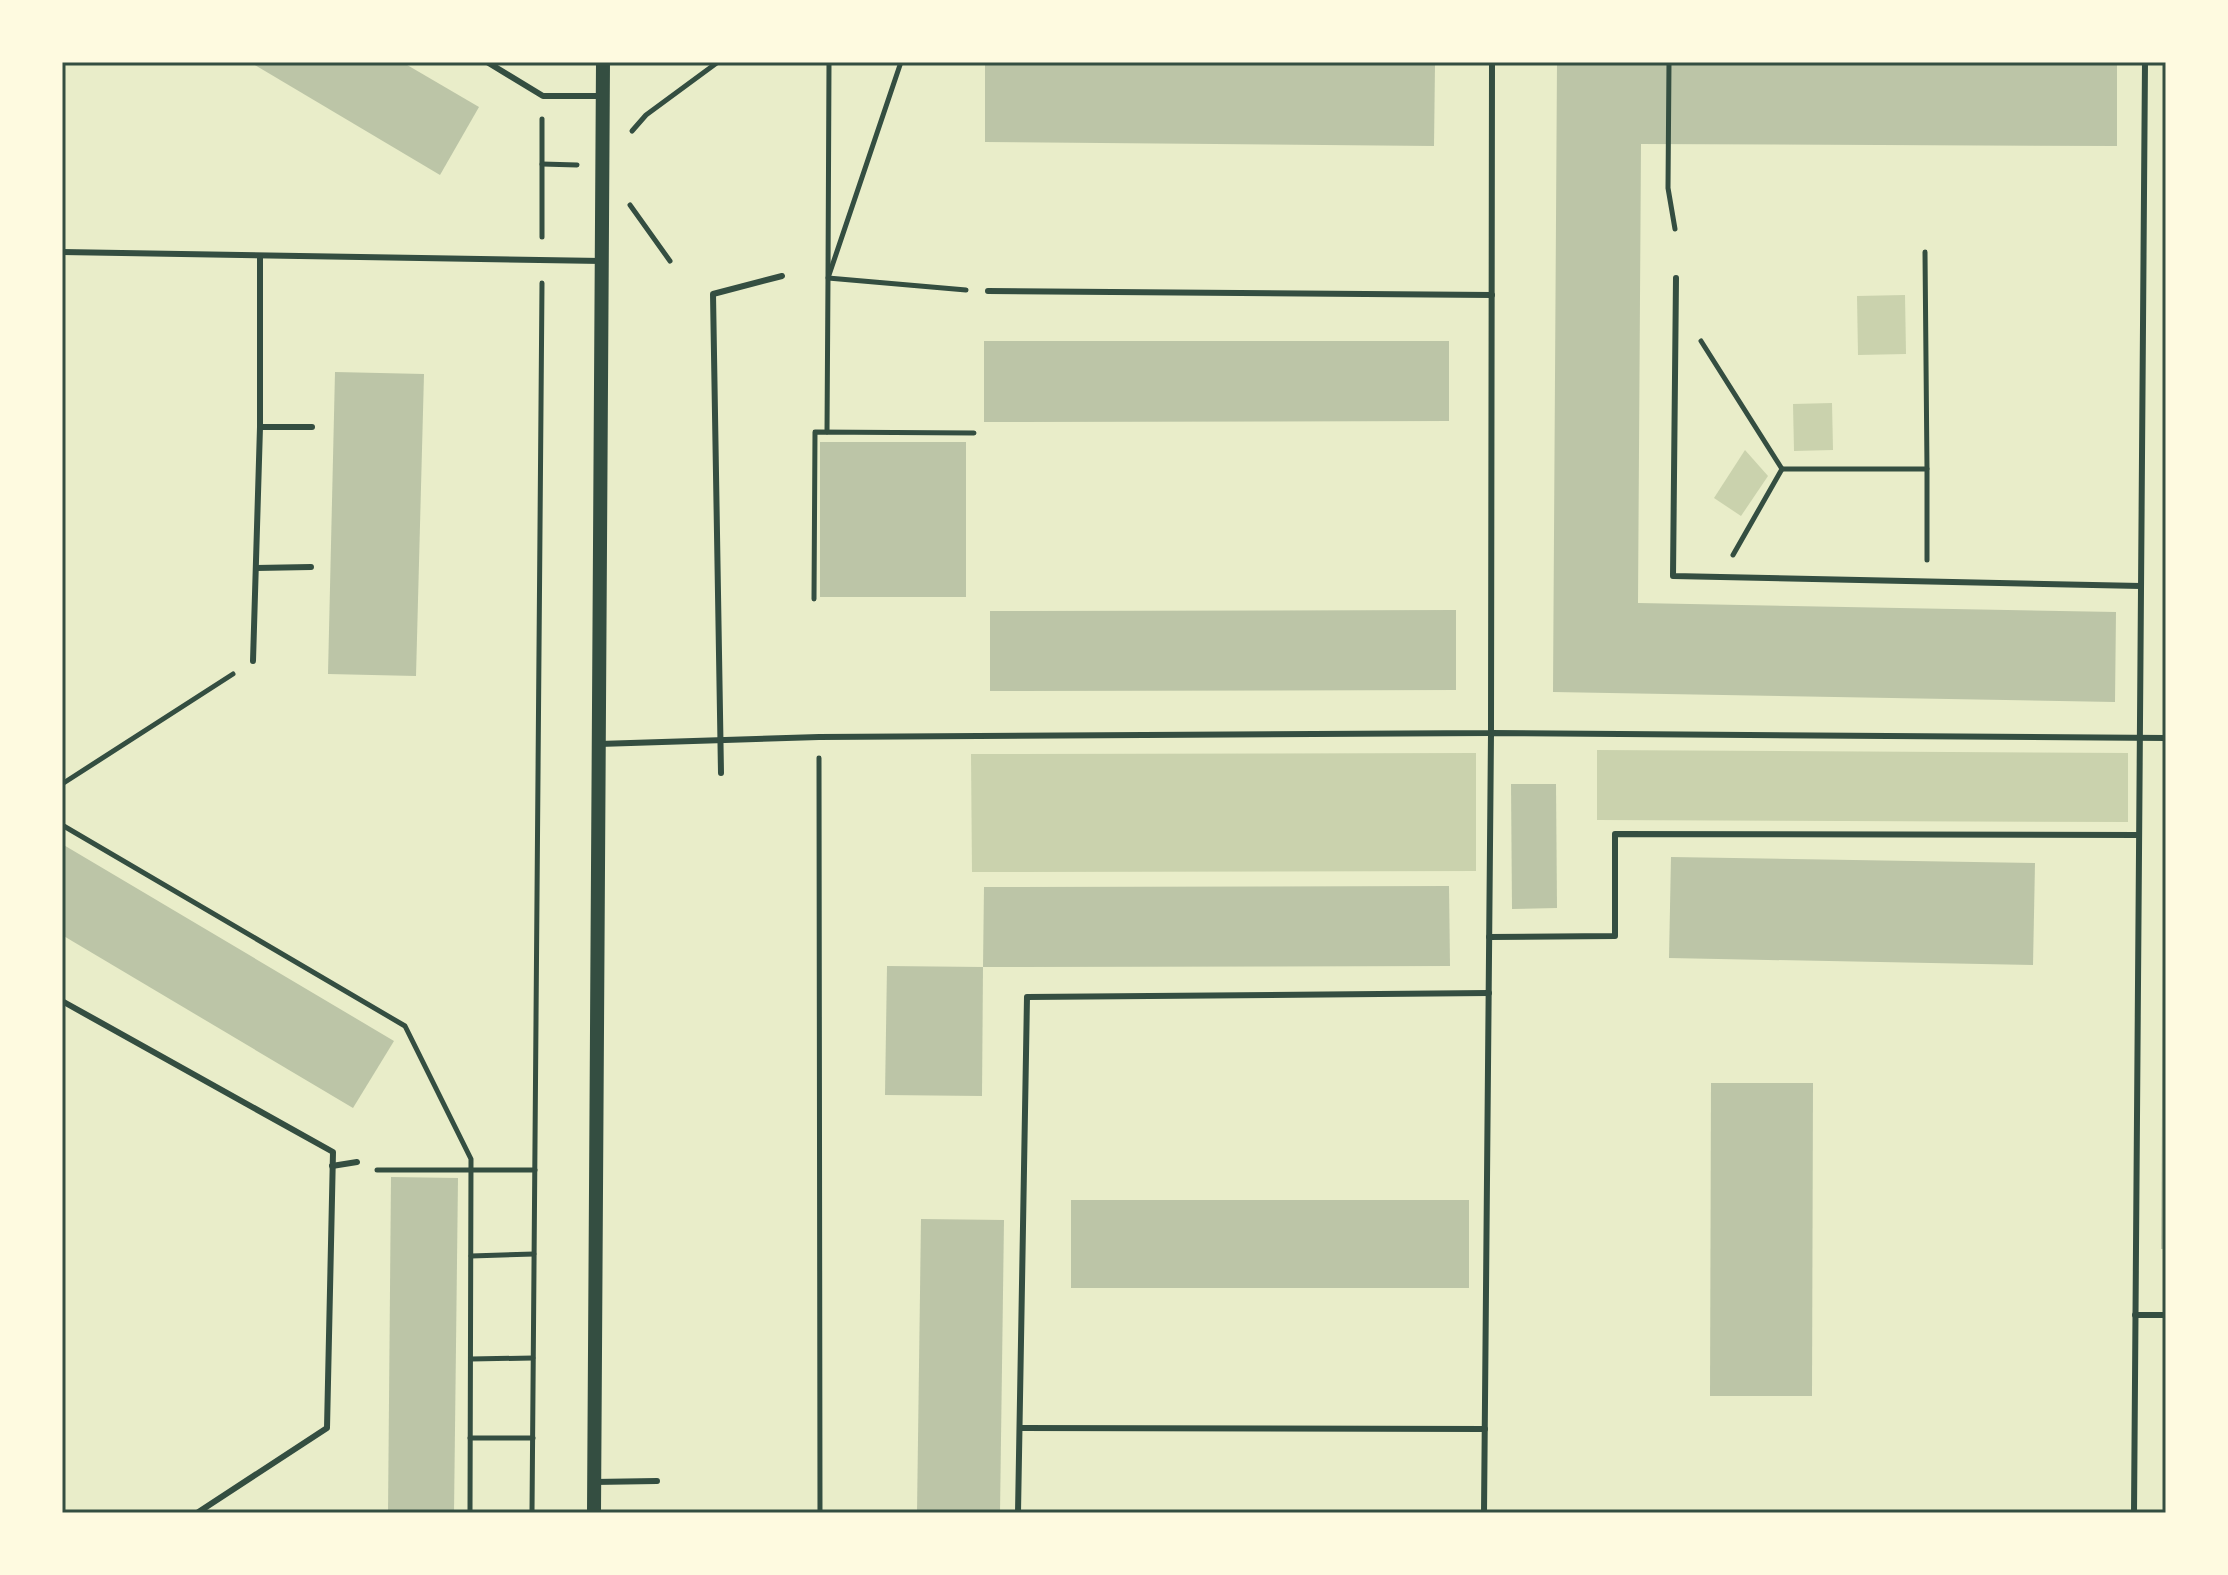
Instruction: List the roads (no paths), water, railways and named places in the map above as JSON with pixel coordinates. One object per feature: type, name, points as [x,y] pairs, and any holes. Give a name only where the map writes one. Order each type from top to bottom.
[{"type":"street","points":[[594,1513],[603,62]]},
{"type":"lane","points":[[487,62],[543,96],[603,96]]},
{"type":"lane","points":[[1484,1513],[1491,733],[1492,62]]},
{"type":"lane","points":[[2134,1513],[2145,62]]},
{"type":"lane","points":[[62,252],[602,261]]},
{"type":"lane","points":[[253,661],[260,427],[260,256]]},
{"type":"lane","points":[[721,773],[713,294],[782,276]]},
{"type":"lane","points":[[1676,278],[1673,576],[2141,586]]},
{"type":"lane","points":[[988,291],[1492,295]]},
{"type":"lane","points":[[260,427],[312,427]]},
{"type":"lane","points":[[256,568],[311,567]]},
{"type":"lane","points":[[599,744],[819,737],[1491,733],[2166,738]]},
{"type":"lane","points":[[1489,937],[1615,936],[1615,834],[2139,835]]},
{"type":"lane","points":[[1018,1513],[1027,997],[1489,993]]},
{"type":"lane","points":[[62,1001],[333,1152],[327,1428],[197,1513]]},
{"type":"lane","points":[[332,1168],[357,1162]]},
{"type":"lane","points":[[2135,1315],[2166,1315]]},
{"type":"lane","points":[[1020,1428],[1485,1429]]},
{"type":"lane","points":[[594,1482],[657,1481]]}]
